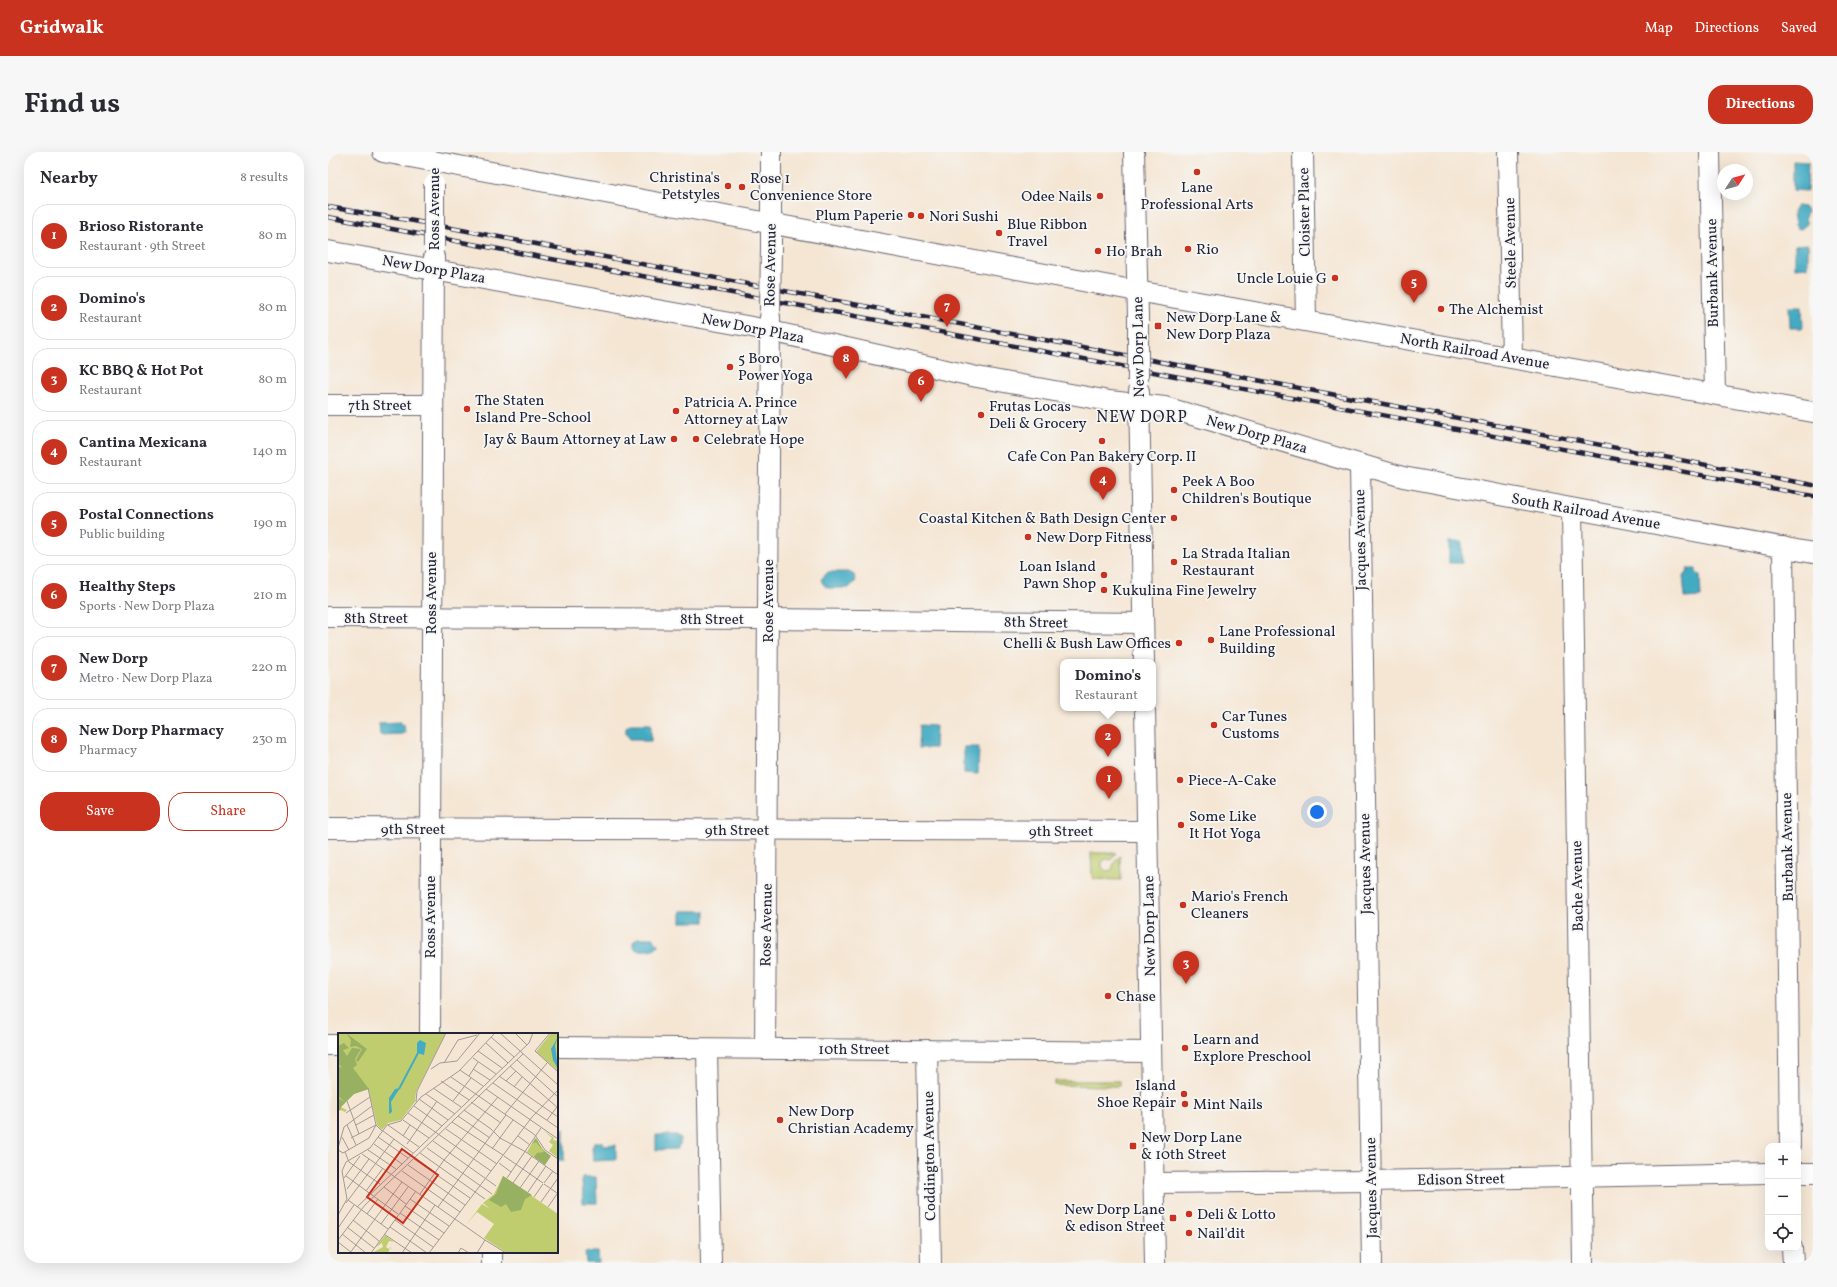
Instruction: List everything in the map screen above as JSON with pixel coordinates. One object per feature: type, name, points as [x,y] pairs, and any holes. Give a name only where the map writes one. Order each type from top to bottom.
[{"type":"street","points":[[383,152],[434,157],[771,223],[1137,291]]},
{"type":"street","name":"Rose Avenue","points":[[765,1049],[771,152]]},
{"type":"street","name":"New Dorp Lane","points":[[1134,152],[1144,659]]},
{"type":"street","name":"Cloister Place","points":[[1304,152],[1306,321]]},
{"type":"street","name":"Steele Avenue","points":[[1508,152],[1512,358]]},
{"type":"street","name":"Burbank Avenue","points":[[1710,152],[1715,394]]},
{"type":"street","name":"Ross Avenue","points":[[430,1033],[434,157]]},
{"type":"street","name":"New Dorp Plaza","points":[[328,251],[770,321],[977,377],[1109,401],[1165,407],[1360,465]]},
{"type":"street","name":"North Railroad Avenue","points":[[1137,291],[1813,412]]},
{"type":"street","name":"7th Street","points":[[328,405],[432,406]]},
{"type":"street","name":"South Railroad Avenue","points":[[1360,465],[1403,477],[1813,553]]},
{"type":"street","name":"Jacques Avenue","points":[[1360,465],[1372,1263]]},
{"type":"street","name":"Bache Avenue","points":[[1572,509],[1583,1263]]},
{"type":"street","name":"Burbank Avenue","points":[[1783,547],[1790,1143]]},
{"type":"street","name":"8th Street","points":[[328,617],[768,619],[1143,623]]},
{"type":"street","name":"New Dorp Lane","points":[[1145,711],[1155,1263]]},
{"type":"street","name":"9th Street","points":[[328,828],[1147,831]]},
{"type":"street","name":"10th Street","points":[[558,1047],[1151,1052]]},
{"type":"street","points":[[707,1048],[711,1263]]},
{"type":"street","name":"Coddington Avenue","points":[[927,1050],[931,1263]]},
{"type":"street","name":"Edison Street","points":[[1153,1183],[1370,1181],[1765,1173]]},
{"type":"street","points":[[1801,1173],[1813,1173]]},
{"type":"street","points":[[1792,1251],[1793,1263]]},
{"type":"green space","points":[[1091,853],[1116,853],[1111,860],[1106,859],[1102,862],[1102,867],[1106,871],[1112,870],[1114,863],[1120,856],[1121,880],[1094,879],[1092,874]]},
{"type":"green space","points":[[1055,1081],[1120,1081],[1120,1086],[1055,1085]]},
{"type":"water","points":[[1793,161],[1808,162],[1807,191],[1793,190]]},
{"type":"water","points":[[1797,206],[1804,207],[1807,211],[1805,218],[1807,224],[1801,229],[1797,228],[1795,225],[1793,212]]},
{"type":"water","points":[[1808,244],[1808,267],[1795,268],[1795,245]]},
{"type":"water","points":[[1789,306],[1802,306],[1803,328],[1790,328]]},
{"type":"water","points":[[1449,542],[1462,542],[1462,563],[1449,563]]},
{"type":"water","points":[[1687,569],[1696,569],[1696,573],[1700,575],[1701,597],[1685,598],[1683,576],[1688,572]]},
{"type":"water","points":[[828,572],[849,572],[854,575],[856,581],[849,588],[828,588],[823,584],[821,579]]},
{"type":"water","points":[[401,722],[401,725],[404,724],[405,733],[380,735],[379,723]]},
{"type":"water","points":[[630,724],[651,724],[651,741],[630,739],[626,734],[626,727]]},
{"type":"water","points":[[920,725],[936,726],[935,748],[919,748]]},
{"type":"water","points":[[964,747],[979,747],[978,774],[964,773]]},
{"type":"water","points":[[681,911],[705,911],[705,922],[681,922]]},
{"type":"water","points":[[638,938],[654,938],[658,945],[651,950],[636,950],[633,946],[633,942]]},
{"type":"water","points":[[558,1129],[564,1129],[564,1160],[558,1160]]},
{"type":"water","points":[[656,1135],[677,1135],[677,1137],[680,1137],[680,1145],[678,1145],[678,1149],[656,1150]]},
{"type":"water","points":[[594,1142],[603,1142],[604,1146],[616,1145],[616,1160],[593,1161],[592,1146],[594,1146]]},
{"type":"water","points":[[582,1177],[596,1177],[597,1203],[583,1203]]},
{"type":"water","points":[[585,1252],[598,1252],[599,1263],[586,1263]]},
{"type":"railway","points":[[328,207],[414,221],[1813,485]]},
{"type":"railway","points":[[328,217],[1813,496]]},
{"type":"place","name":"Lane Professional Arts","points":[[1197,172]]},
{"type":"place","name":"Christina's Petstyles","points":[[728,186]]},
{"type":"place","name":"Rose 1 Convenience Store","points":[[742,187]]},
{"type":"place","name":"Odee Nails","points":[[1100,196]]},
{"type":"place","name":"Plum Paperie","points":[[911,215]]},
{"type":"place","name":"Nori Sushi","points":[[921,216]]},
{"type":"place","name":"Blue Ribbon Travel","points":[[999,233]]},
{"type":"place","name":"Rio","points":[[1188,249]]},
{"type":"place","name":"Ho' Brah","points":[[1098,251]]},
{"type":"place","name":"Uncle Louie G","points":[[1335,278]]},
{"type":"place","name":"Postal Connections","points":[[1414,303]]},
{"type":"place","name":"The Alchemist","points":[[1441,309]]},
{"type":"place","name":"New Dorp Lane & New Dorp Plaza","points":[[1158,326]]},
{"type":"place","name":"New Dorp","points":[[947,327]]},
{"type":"place","name":"5 Boro Power Yoga","points":[[730,367]]},
{"type":"place","name":"New Dorp Pharmacy","points":[[846,379]]},
{"type":"place","name":"Healthy Steps","points":[[921,402]]},
{"type":"place","name":"The Staten Island Pre-School","points":[[467,409]]},
{"type":"place","name":"Patricia A. Prince Attorney at Law","points":[[676,411]]},
{"type":"place","name":"Frutas Locas Deli & Grocery","points":[[981,415]]},
{"type":"place","name":"Jay & Baum Attorney at Law","points":[[674,439]]},
{"type":"place","name":"Celebrate Hope","points":[[696,439]]},
{"type":"place","name":"Cafe Con Pan Bakery Corp. II","points":[[1102,441]]},
{"type":"place","name":"Peek A Boo Children's Boutique","points":[[1174,490]]},
{"type":"place","name":"Cantina Mexicana","points":[[1103,500]]},
{"type":"place","name":"Coastal Kitchen & Bath Design Center","points":[[1174,518]]},
{"type":"place","name":"New Dorp Fitness","points":[[1028,537]]},
{"type":"place","name":"La Strada Italian Restaurant","points":[[1174,562]]},
{"type":"place","name":"Loan Island Pawn Shop","points":[[1104,575]]},
{"type":"place","name":"Kukulina Fine Jewelry","points":[[1104,590]]},
{"type":"place","name":"Lane Professional Building","points":[[1211,640]]},
{"type":"place","name":"Chelli & Bush Law Offices","points":[[1179,643]]},
{"type":"place","name":"Car Tunes Customs","points":[[1214,725]]},
{"type":"place","name":"Domino's","points":[[1108,757]]},
{"type":"place","name":"Piece-A-Cake","points":[[1180,780]]},
{"type":"place","name":"Brioso Ristorante","points":[[1109,799]]},
{"type":"place","name":"Some Like It Hot Yoga","points":[[1181,825]]},
{"type":"place","name":"Mario's French Cleaners","points":[[1183,905]]},
{"type":"place","name":"KC BBQ & Hot Pot","points":[[1186,984]]},
{"type":"place","name":"Chase","points":[[1108,996]]},
{"type":"place","name":"Learn and Explore Preschool","points":[[1185,1048]]},
{"type":"place","name":"Island Shoe Repair","points":[[1184,1094]]},
{"type":"place","name":"Mint Nails","points":[[1185,1104]]},
{"type":"place","name":"New Dorp Christian Academy","points":[[780,1120]]},
{"type":"place","name":"New Dorp Lane & 10th Street","points":[[1133,1146]]},
{"type":"place","name":"Deli & Lotto","points":[[1189,1214]]},
{"type":"place","name":"New Dorp Lane & edison Street","points":[[1173,1218]]},
{"type":"place","name":"Nail'dit","points":[[1189,1233]]},
{"type":"district","name":"NEW DORP","points":[[1142,416]]}]
